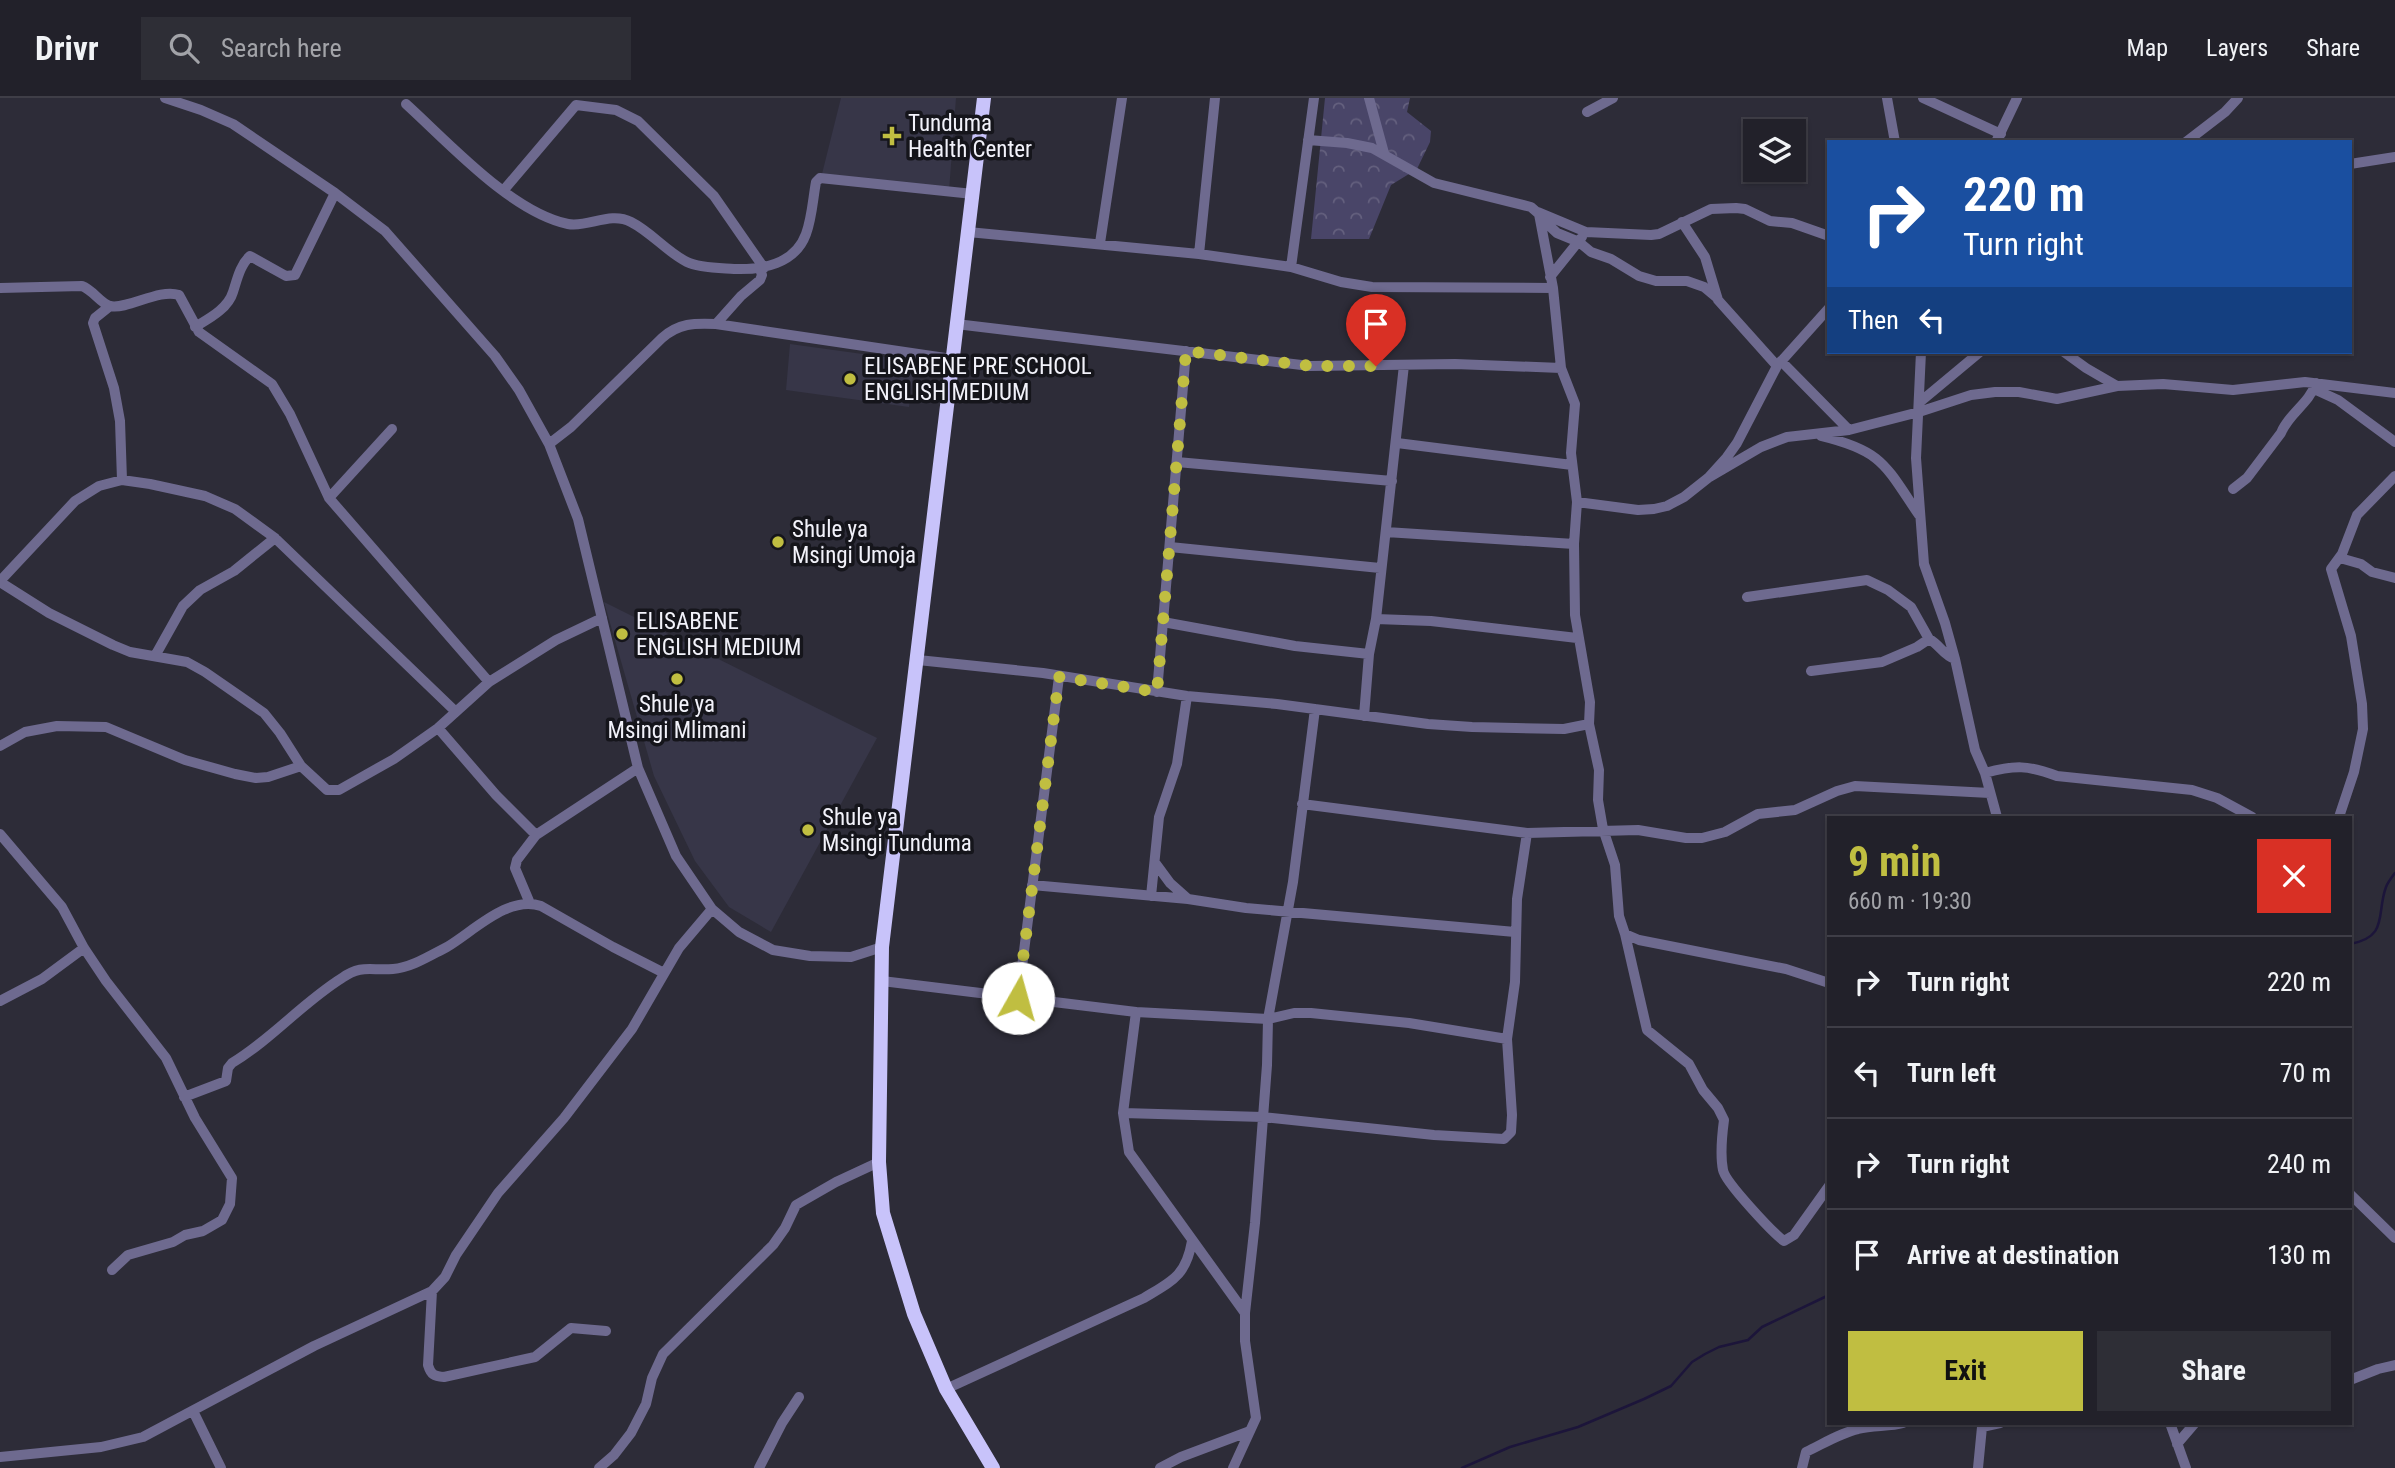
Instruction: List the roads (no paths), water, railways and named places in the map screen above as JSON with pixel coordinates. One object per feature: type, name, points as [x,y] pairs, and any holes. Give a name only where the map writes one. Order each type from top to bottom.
[{"type":"highway","points":[[984,98],[882,947],[879,1162],[883,1213],[914,1314],[946,1389],[993,1468]]},
{"type":"street","points":[[165,98],[233,124],[335,193],[384,231],[495,356],[519,390],[550,444],[578,519],[638,768],[676,856],[712,909],[739,932],[773,950],[810,956],[851,957],[882,947]]},
{"type":"street","points":[[1100,243],[1122,98]]},
{"type":"street","points":[[1199,254],[1216,98]]},
{"type":"street","points":[[1292,267],[1314,98]]},
{"type":"street","points":[[1369,98],[1384,153]]},
{"type":"street","points":[[1587,112],[1613,98]]},
{"type":"street","points":[[1887,98],[1895,140]]},
{"type":"street","points":[[1923,98],[1999,138],[2017,98]]},
{"type":"street","points":[[2189,140],[2225,112],[2238,98]]},
{"type":"street","points":[[406,104],[503,191],[532,209],[568,224],[614,218],[630,221],[688,263],[762,268],[782,261],[806,236],[816,182],[820,178],[973,194]]},
{"type":"street","points":[[503,191],[576,106],[616,110],[638,121],[714,196],[762,268],[760,280],[741,296],[716,324]]},
{"type":"street","points":[[1308,140],[1358,145],[1384,153],[1434,183],[1531,207],[1556,232],[1639,276],[1653,280],[1688,281],[1704,287],[1849,430]]},
{"type":"street","points":[[2352,164],[2395,157]]},
{"type":"street","points":[[195,327],[218,312],[232,296],[235,282],[250,256],[286,276],[295,275],[335,193]]},
{"type":"street","points":[[1539,214],[1586,232],[1656,234],[1716,208],[1741,208],[1770,220],[1792,223],[1827,235]]},
{"type":"street","points":[[1539,214],[1552,283],[1561,368],[1575,404],[1572,465],[1577,502],[1574,544],[1577,638],[1590,702],[1589,724],[1599,770],[1598,800],[1603,830],[1615,865],[1619,916],[1644,1024],[1654,1038],[1689,1064],[1708,1098],[1718,1108],[1724,1120],[1723,1170],[1770,1231],[1784,1241],[1794,1235],[1827,1189]]},
{"type":"street","points":[[1682,222],[1705,257],[1716,297]]},
{"type":"street","points":[[968,232],[1199,254],[1292,267],[1341,282],[1372,287],[1552,283]]},
{"type":"street","points":[[1552,283],[1586,232]]},
{"type":"street","points":[[0,288],[82,286],[110,306]]},
{"type":"street","points":[[122,480],[120,421],[114,388],[93,323],[95,318],[110,306],[173,293],[182,301],[195,327],[272,384],[290,414],[329,498],[488,682]]},
{"type":"street","points":[[1708,478],[1737,443],[1779,363],[1827,310]]},
{"type":"street","points":[[550,444],[672,329],[681,325],[716,324],[952,359]]},
{"type":"street","points":[[956,324],[1311,366],[1455,364],[1561,368]]},
{"type":"street","points":[[1157,692],[1186,351]]},
{"type":"street","points":[[1921,354],[1916,458],[1924,564],[1955,659],[1975,750],[1985,772],[1997,816]]},
{"type":"street","points":[[1920,407],[1977,354]]},
{"type":"street","points":[[2067,354],[2117,386]]},
{"type":"street","points":[[1364,716],[1404,365]]},
{"type":"street","points":[[1577,502],[1638,510],[1667,506],[1761,447],[1787,437],[1849,430],[1920,407],[1983,393],[2019,392],[2057,399],[2117,386],[2163,384],[2233,390],[2293,383],[2395,393]]},
{"type":"street","points":[[2315,386],[2395,442]]},
{"type":"street","points":[[2233,489],[2247,478],[2315,386]]},
{"type":"street","points":[[329,498],[391,429]]},
{"type":"street","points":[[1817,435],[1862,448],[1875,455],[1920,517]]},
{"type":"street","points":[[1397,443],[1572,465]]},
{"type":"street","points":[[1177,462],[1392,481]]},
{"type":"street","points":[[2339,816],[2354,772],[2363,729],[2362,704],[2351,636],[2331,571],[2340,558],[2357,516],[2395,476]]},
{"type":"street","points":[[455,711],[275,538],[235,509],[205,496],[122,480],[99,486],[75,501],[0,582],[49,613],[113,645],[130,652],[187,662],[249,701],[264,713],[280,733],[301,766],[327,790],[339,790],[394,759],[438,728],[488,682],[556,640],[602,618]]},
{"type":"street","points":[[1385,532],[1574,544]]},
{"type":"street","points":[[155,656],[183,606],[200,590],[234,571],[275,538]]},
{"type":"street","points":[[1170,547],[1380,568]]},
{"type":"street","points":[[2340,558],[2361,564],[2372,572],[2395,578]]},
{"type":"street","points":[[1747,597],[1867,580],[1888,590],[1911,607],[1929,639],[1943,653],[1955,659]]},
{"type":"street","points":[[1376,619],[1431,621],[1577,638]]},
{"type":"street","points":[[1163,622],[1295,646],[1369,654]]},
{"type":"street","points":[[1811,671],[1882,662],[1929,639]]},
{"type":"street","points":[[918,660],[1186,696],[1472,727],[1564,729],[1589,724]]},
{"type":"street","points":[[1018,998],[1059,677]]},
{"type":"street","points":[[1151,896],[1158,817],[1177,764],[1186,696]]},
{"type":"street","points":[[1233,1468],[1256,1418],[1245,1341],[1245,1312],[1255,1223],[1268,1019],[1288,910],[1315,709]]},
{"type":"street","points":[[0,746],[25,732],[57,726],[106,727],[185,760],[235,774],[268,777],[301,766]]},
{"type":"street","points":[[438,728],[496,795],[536,835]]},
{"type":"street","points":[[1985,772],[2016,765],[2057,776],[2192,790],[2250,816]]},
{"type":"street","points":[[528,901],[515,868],[517,860],[536,835],[638,768]]},
{"type":"street","points":[[1302,804],[1527,833],[1638,830],[1686,838],[1713,837],[1758,814],[1795,810],[1837,791],[1864,785],[1990,793]]},
{"type":"street","points":[[1123,1113],[1263,1117],[1434,1135],[1504,1139],[1511,1132],[1513,1115],[1507,1039],[1515,982],[1517,899],[1527,833]]},
{"type":"street","points":[[0,834],[62,907],[106,981],[166,1058],[208,1143],[232,1178],[230,1204],[222,1220],[216,1225],[173,1242],[128,1255],[112,1270]]},
{"type":"street","points":[[1156,863],[1170,883],[1188,899]]},
{"type":"street","points":[[1032,885],[1515,932]]},
{"type":"street","points":[[184,1097],[226,1081],[228,1068],[232,1063],[271,1036],[307,1002],[342,977],[364,967],[393,969],[410,965],[513,906],[528,901],[541,905],[664,973]]},
{"type":"street","points":[[0,1457],[101,1447],[143,1437],[314,1346],[432,1291],[445,1277],[456,1255],[498,1193],[564,1118],[632,1029],[679,948],[712,909]]},
{"type":"street","points":[[1625,934],[1639,940],[1786,969],[1827,982]]},
{"type":"street","points":[[0,1001],[42,979],[84,948]]},
{"type":"street","points":[[882,981],[1136,1012],[1268,1019],[1293,1013],[1331,1014],[1507,1039]]},
{"type":"street","points":[[1136,1012],[1123,1113],[1129,1152],[1245,1312]]},
{"type":"street","points":[[599,1468],[614,1455],[631,1433],[646,1404],[652,1378],[663,1354],[773,1245],[796,1205],[879,1162]]},
{"type":"street","points":[[2352,1196],[2395,1238]]},
{"type":"street","points":[[946,1389],[1144,1298],[1174,1279],[1188,1260],[1192,1241]]},
{"type":"street","points":[[432,1291],[428,1365],[435,1376],[444,1377],[535,1357],[571,1328],[606,1331]]},
{"type":"street","points":[[2352,1379],[2395,1365]]},
{"type":"street","points":[[759,1468],[799,1397]]},
{"type":"street","points":[[193,1411],[221,1468]]},
{"type":"street","points":[[1802,1468],[1806,1452],[1859,1428],[1885,1425]]},
{"type":"street","points":[[1978,1468],[1982,1427],[1991,1425]]},
{"type":"street","points":[[2171,1425],[2184,1468]]},
{"type":"street","points":[[2177,1444],[2193,1425]]},
{"type":"street","points":[[1160,1468],[1181,1457],[1250,1431]]},
{"type":"waterway","points":[[2352,944],[2371,936],[2376,930],[2386,887],[2395,873]]},
{"type":"waterway","points":[[1462,1468],[1510,1447],[1578,1427],[1644,1399],[1671,1386],[1692,1362],[1705,1354],[1719,1347],[1748,1340],[1762,1327],[1827,1296]]},
{"type":"place","name":"Tunduma Health Center","points":[[892,136]]},
{"type":"place","name":"ELISABENE PRE SCHOOL ENGLISH MEDIUM","points":[[850,379]]},
{"type":"place","name":"Shule ya Msingi Umoja","points":[[778,542]]},
{"type":"place","name":"ELISABENE ENGLISH MEDIUM","points":[[622,634]]},
{"type":"place","name":"Shule ya Msingi Mlimani","points":[[677,679]]},
{"type":"place","name":"Shule ya Msingi Tunduma","points":[[808,830]]}]
